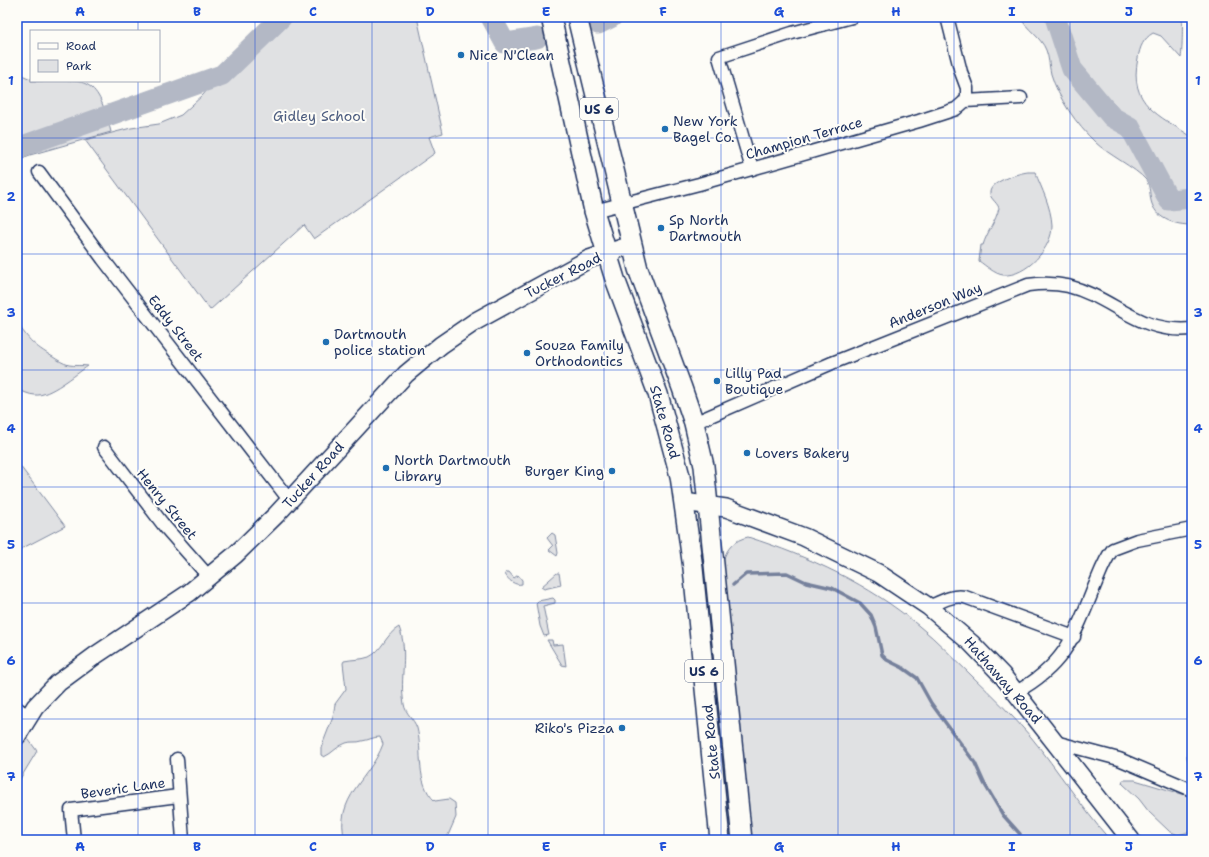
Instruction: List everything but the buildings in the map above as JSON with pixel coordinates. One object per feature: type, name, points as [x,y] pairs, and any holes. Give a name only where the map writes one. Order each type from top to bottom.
[{"type":"main road","name":"State Road","points":[[550,17],[594,211],[606,252],[658,394],[675,454],[684,502],[702,653],[720,840]]},
{"type":"main road","name":"State Road","points":[[577,17],[631,245],[638,269],[694,423],[704,466],[742,840]]},
{"type":"main road","name":"Tucker Road","points":[[17,736],[23,712],[43,698],[70,674],[209,578],[248,543],[290,501],[406,374],[441,345],[476,321],[589,259],[606,252],[631,245]]},
{"type":"main road","name":"Hathaway Road","points":[[684,502],[708,505],[748,515],[824,545],[878,573],[929,607],[971,643],[1016,692],[1131,840]]},
{"type":"street","points":[[752,168],[718,57],[792,33],[852,17]]},
{"type":"street","points":[[947,17],[961,72],[967,88],[968,96],[965,101]]},
{"type":"street","name":"Champion Terrace","points":[[594,211],[622,205],[956,109],[965,101],[1021,98]]},
{"type":"street","name":"Eddy Street","points":[[39,172],[103,259],[290,501]]},
{"type":"street","name":"Anderson Way","points":[[694,423],[832,363],[1028,285],[1050,283],[1070,286],[1092,295],[1143,323],[1174,330],[1192,329]]},
{"type":"street","name":"Henry Street","points":[[104,447],[165,527],[209,578]]},
{"type":"street","points":[[1016,692],[1044,674],[1062,654],[1074,637],[1100,572],[1113,548],[1137,540],[1192,529]]},
{"type":"street","points":[[929,607],[947,598],[957,596],[966,597],[1074,637]]},
{"type":"street","points":[[1055,742],[1119,759],[1192,790]]},
{"type":"street","points":[[177,759],[178,796],[183,840]]},
{"type":"street","name":"Beveric Lane","points":[[74,840],[71,810],[178,796]]},
{"type":"green space","name":"Gidley School","points":[[283,17],[417,17],[443,133],[429,137],[435,153],[314,239],[304,225],[210,310],[85,140],[131,128],[159,124],[181,115],[203,95],[221,72]]},
{"type":"green space","points":[[1020,17],[1182,17],[1181,58],[1161,36],[1153,33],[1144,41],[1141,47],[1136,74],[1138,87],[1142,98],[1149,107],[1168,122],[1192,137],[1192,225],[1174,223],[1163,218],[1152,204],[1149,186],[1146,180],[1136,171],[1100,147],[1082,128],[1063,102],[1058,92],[1051,74],[1048,56],[1044,45]]},
{"type":"green space","points":[[17,73],[30,79],[30,82],[80,82],[94,89],[106,113],[111,132],[17,160]]},
{"type":"green space","points":[[1028,172],[1035,172],[1046,198],[1052,225],[1051,234],[1043,251],[1029,266],[1012,274],[1003,275],[991,270],[979,261],[981,245],[983,245],[999,208],[990,192],[995,184],[1000,181]]},
{"type":"green space","points":[[17,323],[32,342],[58,360],[69,365],[88,366],[55,389],[41,395],[33,395],[17,390]]},
{"type":"green space","points":[[17,462],[65,526],[17,551]]},
{"type":"green space","points":[[552,533],[555,535],[558,553],[557,556],[549,550],[553,546],[547,538]]},
{"type":"green space","points":[[748,537],[794,553],[838,573],[880,597],[926,632],[1024,729],[1089,815],[1110,840],[750,840],[723,561],[729,548],[735,542]]},
{"type":"green space","points":[[506,572],[509,572],[514,578],[518,575],[522,580],[522,584],[512,582],[506,576]]},
{"type":"green space","points":[[557,573],[559,573],[561,585],[544,589],[541,587]]},
{"type":"green space","points":[[553,598],[555,603],[543,606],[549,635],[544,636],[540,626],[536,603],[538,601]]},
{"type":"green space","points":[[399,627],[402,637],[404,656],[404,704],[417,728],[422,776],[429,794],[435,801],[449,799],[455,803],[456,817],[446,840],[345,840],[343,825],[344,812],[355,789],[377,756],[383,744],[380,737],[375,737],[360,742],[348,742],[324,757],[321,755],[321,748],[333,717],[335,704],[346,689],[344,661],[369,657],[381,647],[391,634]]},
{"type":"green space","points":[[547,640],[552,640],[553,645],[563,644],[566,666],[562,665]]},
{"type":"green space","points":[[1192,713],[1192,766],[1187,759],[1187,753],[1191,740],[1188,720]]},
{"type":"green space","points":[[17,724],[37,751],[17,784]]},
{"type":"green space","points":[[1123,780],[1135,780],[1192,797],[1192,831],[1178,835],[1169,831],[1122,783]]},
{"type":"waterway","points":[[17,148],[222,75],[282,17]]},
{"type":"waterway","points":[[491,17],[505,43],[537,38]]},
{"type":"waterway","points":[[598,24],[612,17]]},
{"type":"waterway","points":[[1055,17],[1072,69],[1112,117],[1130,127],[1169,200],[1192,198]]},
{"type":"waterway","points":[[733,585],[746,574],[787,573],[806,582],[832,588],[860,603],[871,615],[876,627],[882,655],[887,660],[903,668],[917,678],[931,703],[975,763],[984,783],[1003,815],[1020,834]]},
{"type":"place","name":"Nice N'Clean","points":[[461,55]]},
{"type":"place","name":"New York Bagel Co.","points":[[665,129]]},
{"type":"place","name":"Sp North Dartmouth","points":[[661,228]]},
{"type":"place","name":"Dartmouth police station","points":[[326,342]]},
{"type":"place","name":"Souza Family Orthodontics","points":[[527,353]]},
{"type":"place","name":"Lilly Pad Boutique","points":[[717,381]]},
{"type":"place","name":"Lovers Bakery","points":[[747,453]]},
{"type":"place","name":"North Dartmouth Library","points":[[386,468]]},
{"type":"place","name":"Burger King","points":[[612,471]]},
{"type":"place","name":"Riko's Pizza","points":[[622,728]]}]
